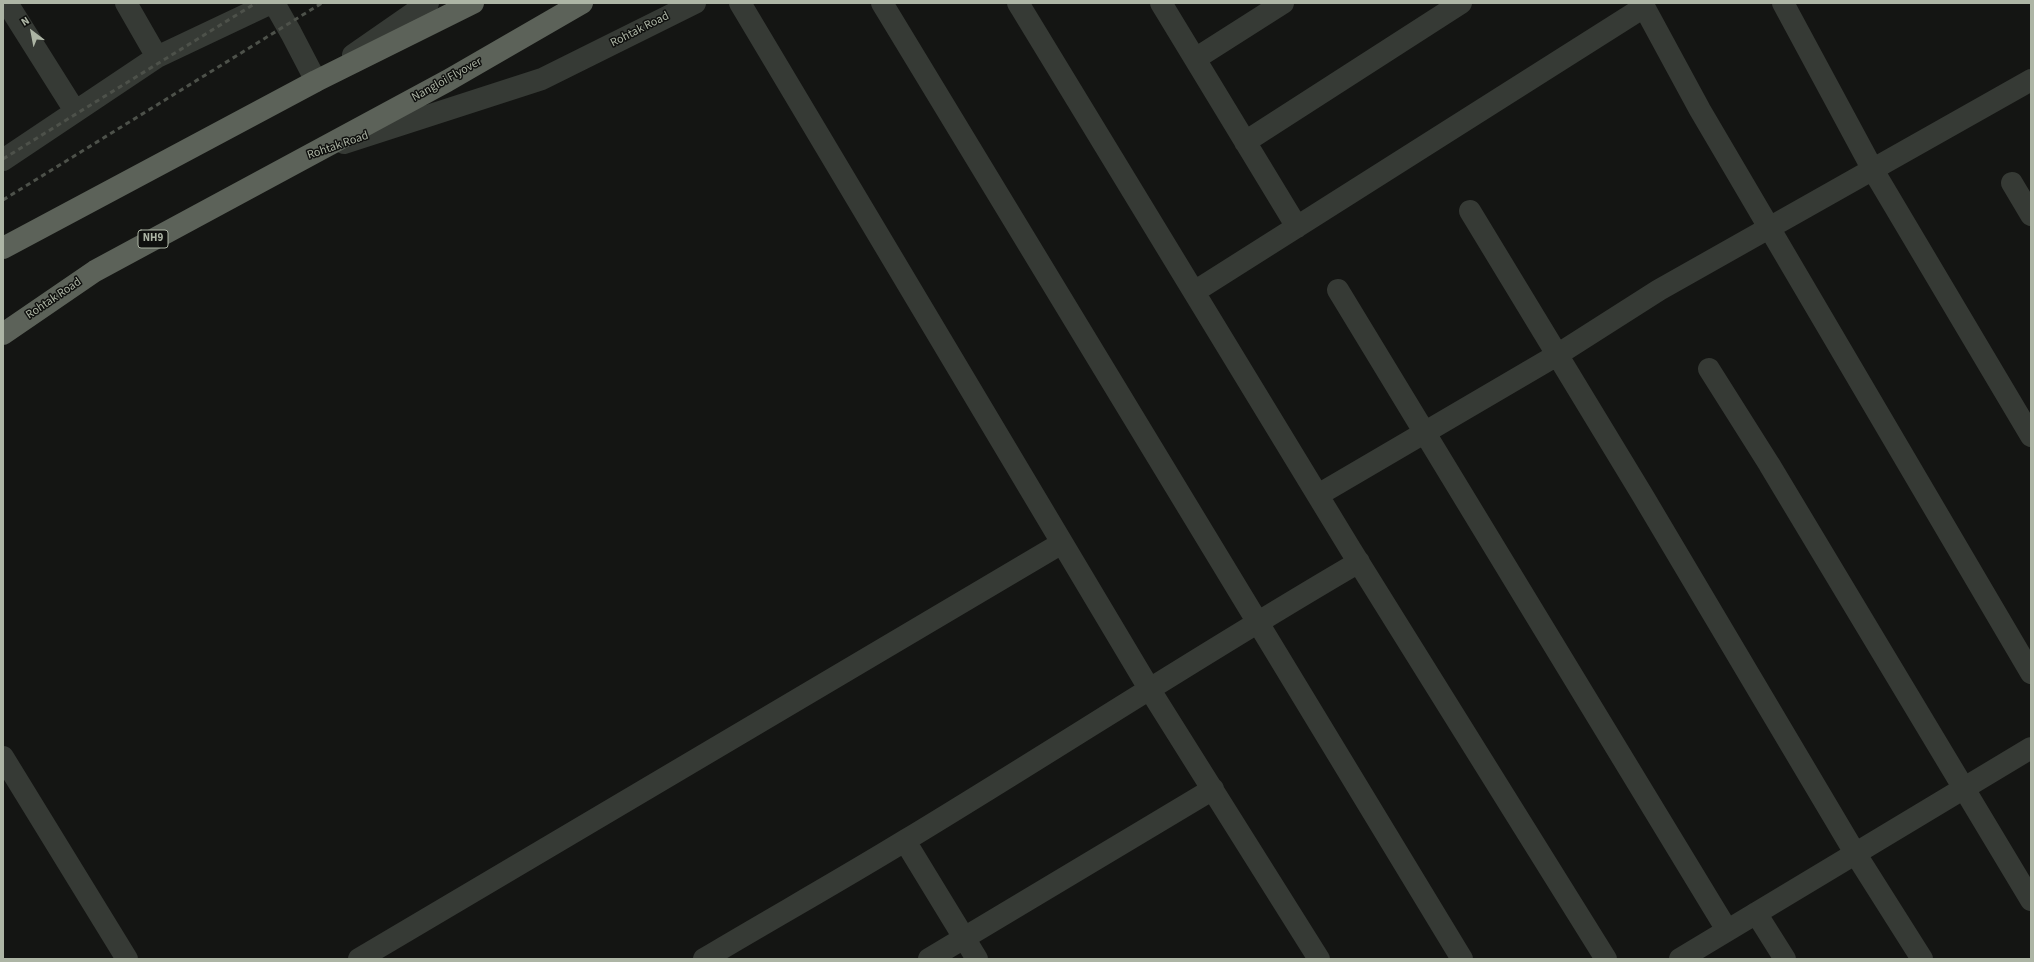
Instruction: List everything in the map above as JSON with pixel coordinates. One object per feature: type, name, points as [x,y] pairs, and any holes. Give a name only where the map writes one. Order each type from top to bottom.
[{"type":"highway","points":[[3,248],[316,81],[473,3]]},
{"type":"highway","name":"Nangloi Flyover","points":[[310,154],[447,81],[582,3]]},
{"type":"highway","name":"Rohtak Road","points":[[3,334],[95,271],[310,154]]},
{"type":"street","points":[[7,3],[75,111]]},
{"type":"street","points":[[126,3],[157,57]]},
{"type":"street","points":[[3,160],[157,57],[272,3],[291,33],[316,81],[428,3]]},
{"type":"street","name":"Rohtak Road","points":[[310,154],[542,80],[695,3]]},
{"type":"street","points":[[740,3],[1150,690],[1319,959]]},
{"type":"street","points":[[882,3],[1462,959]]},
{"type":"street","points":[[1018,3],[1318,496],[1606,959]]},
{"type":"street","points":[[1161,3],[1297,227]]},
{"type":"street","points":[[1195,59],[1283,3]]},
{"type":"street","points":[[1245,142],[1461,3]]},
{"type":"street","points":[[1194,292],[1643,5],[1700,110],[2031,673]]},
{"type":"street","points":[[1791,6],[1873,170],[2031,436]]},
{"type":"street","points":[[1318,496],[1557,355],[1659,290],[2031,80]]},
{"type":"street","points":[[2012,183],[2031,215]]},
{"type":"street","points":[[1470,211],[1855,853],[1922,959]]},
{"type":"street","points":[[1338,290],[1727,930]]},
{"type":"street","points":[[1709,369],[1769,464],[2031,900]]},
{"type":"street","points":[[359,959],[1062,543]]},
{"type":"street","points":[[704,959],[905,841],[1150,690],[1257,621],[1359,562]]},
{"type":"street","points":[[1680,959],[2031,748]]},
{"type":"street","points":[[3,757],[127,959]]},
{"type":"street","points":[[929,959],[1213,789]]},
{"type":"street","points":[[905,841],[977,959]]},
{"type":"street","points":[[1756,913],[1785,959]]},
{"type":"railway","points":[[3,159],[256,3]]},
{"type":"railway","points":[[3,200],[322,3]]}]
